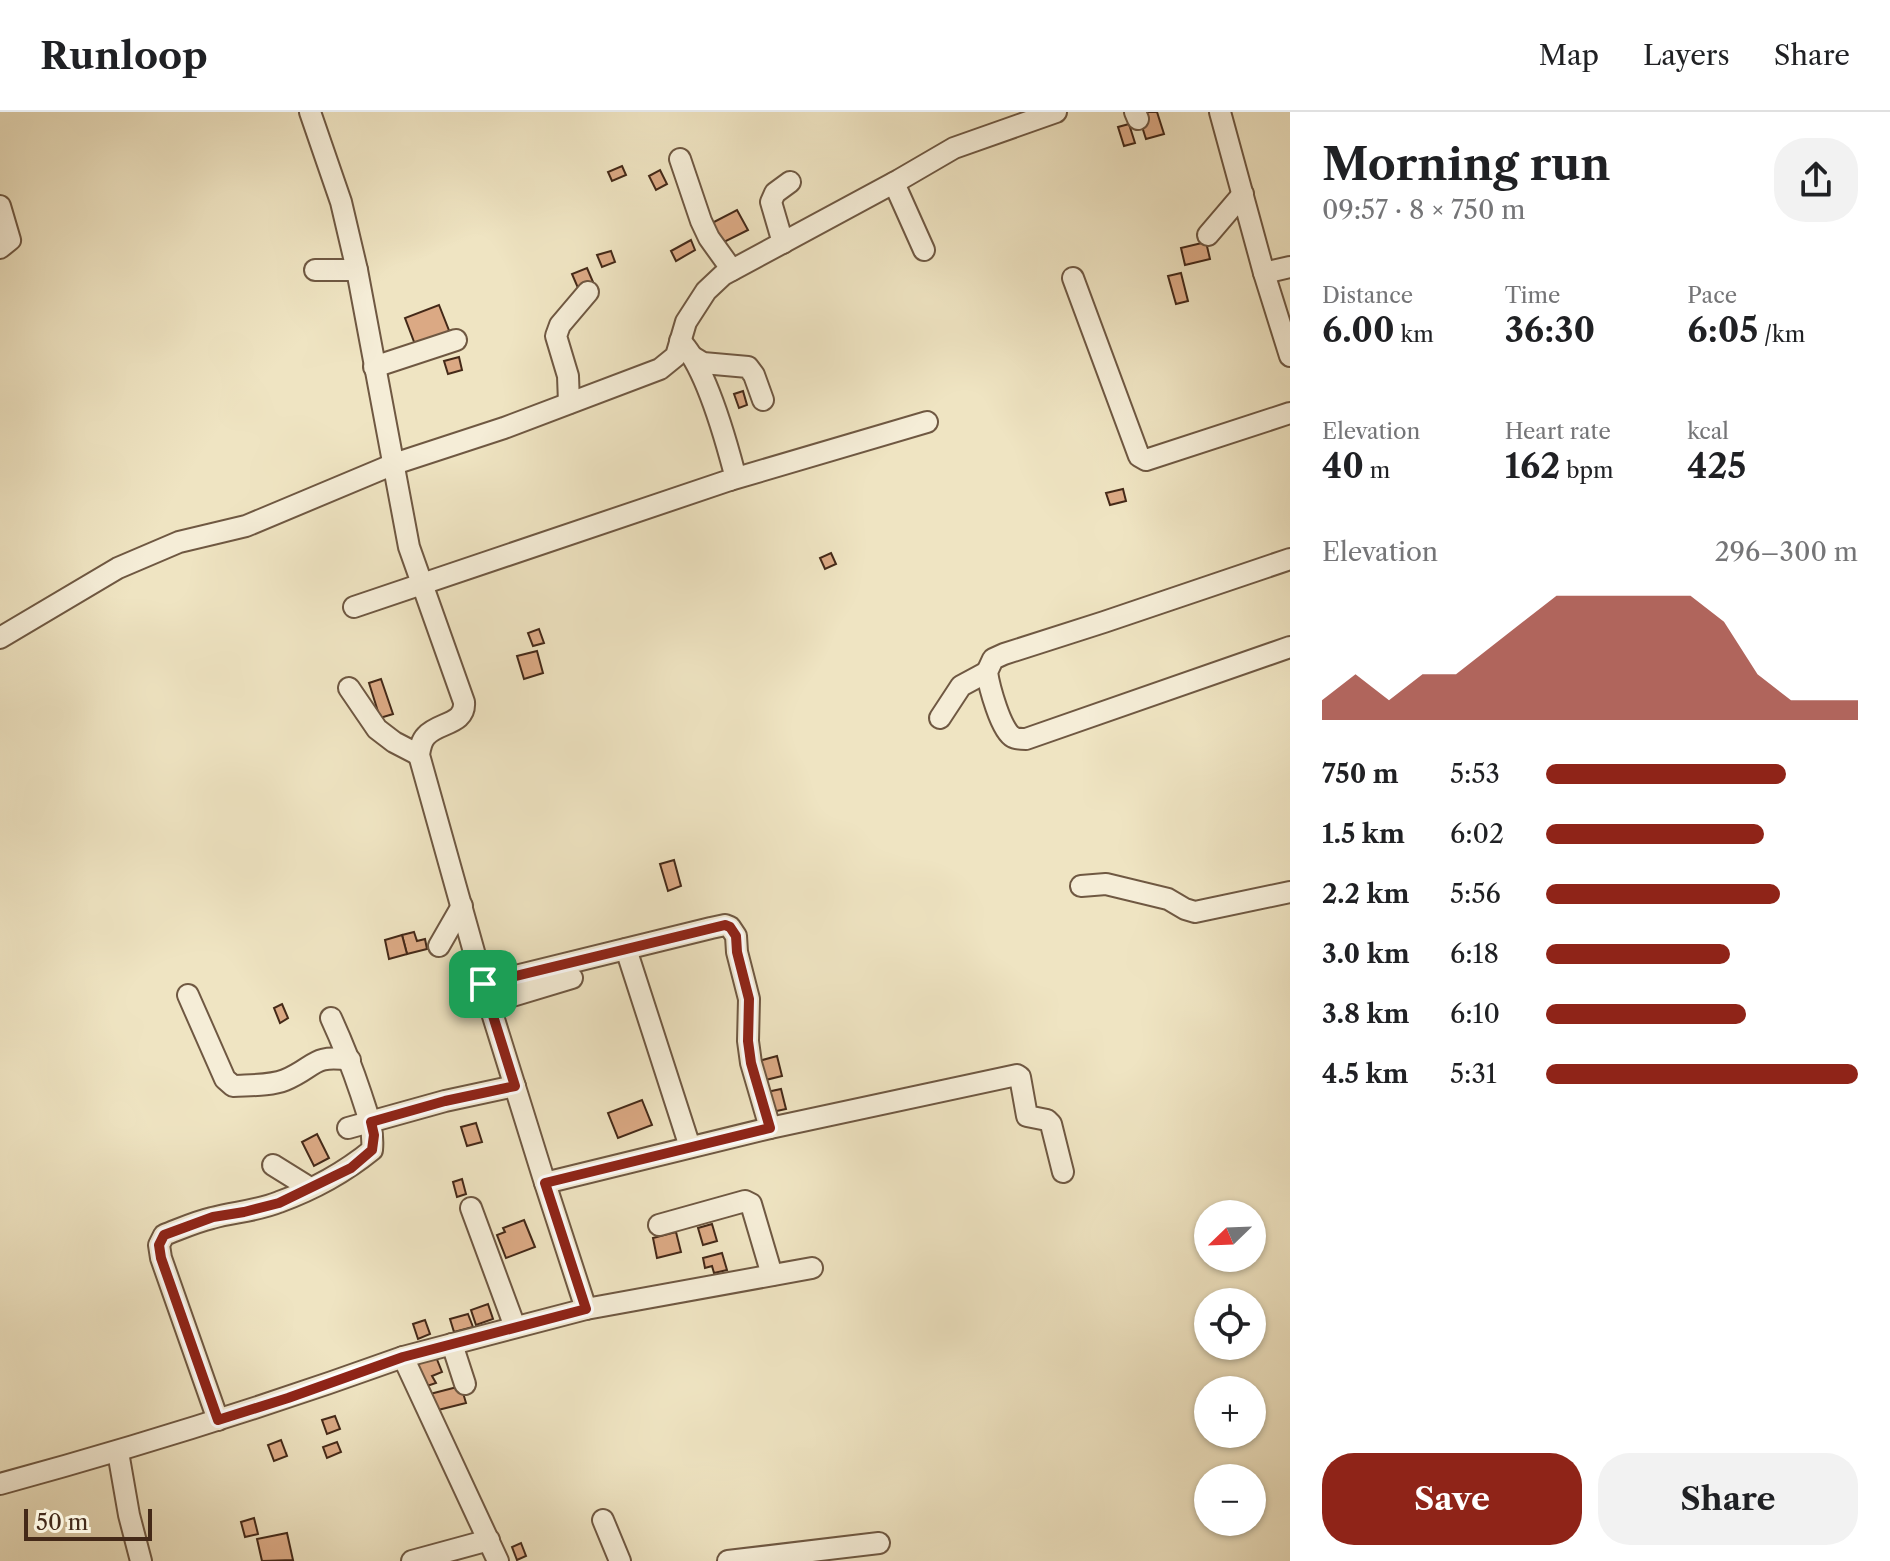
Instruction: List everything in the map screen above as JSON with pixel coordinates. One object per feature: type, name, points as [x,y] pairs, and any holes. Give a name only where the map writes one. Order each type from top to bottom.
[{"type":"street","points":[[310,112],[341,202],[357,270],[409,547],[464,702],[465,710],[461,717],[426,735],[419,755],[486,994],[586,1309]]},
{"type":"street","points":[[730,480],[734,476],[731,458],[705,381],[687,349],[686,322],[706,291],[723,275],[954,148],[1056,112]]},
{"type":"street","points":[[1220,112],[1290,356]]},
{"type":"street","points":[[680,159],[705,230],[732,270]]},
{"type":"street","points":[[783,243],[771,202],[775,193],[790,182]]},
{"type":"street","points":[[894,183],[924,250]]},
{"type":"street","points":[[1208,235],[1243,194]]},
{"type":"street","points":[[0,206],[10,240],[0,248]]},
{"type":"street","points":[[1264,273],[1290,267]]},
{"type":"street","points":[[315,270],[357,270]]},
{"type":"street","points":[[1073,278],[1139,456],[1146,460],[1290,413]]},
{"type":"street","points":[[569,403],[568,376],[556,336],[560,325],[588,292]]},
{"type":"street","points":[[374,367],[456,340]]},
{"type":"street","points":[[687,349],[703,363],[748,367],[763,400]]},
{"type":"street","points":[[0,638],[118,568],[179,542],[246,526],[394,464],[504,428],[660,369],[687,349]]},
{"type":"street","points":[[354,607],[730,480],[927,422]]},
{"type":"street","points":[[940,718],[961,686],[987,672],[993,659],[1004,654],[1290,559]]},
{"type":"street","points":[[987,672],[1002,721],[1011,736],[1026,739],[1290,647]]},
{"type":"street","points":[[349,688],[377,729],[419,755]]},
{"type":"street","points":[[1081,886],[1106,884],[1168,899],[1195,912],[1290,892]]},
{"type":"street","points":[[439,946],[462,906]]},
{"type":"street","points":[[486,994],[626,949],[725,925],[730,927],[736,936],[749,999],[751,1063],[770,1128]]},
{"type":"street","points":[[626,949],[690,1147]]},
{"type":"street","points":[[486,994],[572,978]]},
{"type":"street","points":[[188,995],[225,1079],[233,1086],[282,1081],[319,1059],[332,1057],[350,1060]]},
{"type":"street","points":[[218,1420],[159,1245],[164,1235],[191,1224],[279,1203],[351,1168],[372,1150],[374,1135],[371,1122],[350,1060],[331,1018]]},
{"type":"street","points":[[545,1183],[770,1128],[1017,1075],[1020,1077],[1027,1116],[1047,1120],[1051,1124],[1063,1172]]},
{"type":"street","points":[[348,1128],[445,1101],[515,1086]]},
{"type":"street","points":[[273,1165],[310,1188]]},
{"type":"street","points":[[659,1225],[745,1201],[751,1204],[772,1275]]},
{"type":"street","points":[[471,1208],[515,1327]]},
{"type":"street","points":[[0,1484],[118,1452],[288,1398],[403,1357],[515,1327],[586,1309],[812,1268]]},
{"type":"street","points":[[452,1344],[465,1384]]},
{"type":"street","points":[[403,1357],[498,1561]]},
{"type":"street","points":[[118,1452],[141,1561]]},
{"type":"street","points":[[603,1520],[620,1561]]},
{"type":"street","points":[[412,1561],[489,1540]]},
{"type":"street","points":[[728,1561],[879,1543]]},
{"type":"building","points":[[1157,112],[1164,134],[1146,139],[1138,114]]},
{"type":"building","points":[[1129,124],[1135,143],[1124,146],[1118,127]]},
{"type":"building","points":[[622,166],[626,175],[612,181],[608,172]]},
{"type":"building","points":[[660,170],[667,184],[656,190],[649,176]]},
{"type":"building","points":[[737,210],[748,230],[722,243],[712,223]]},
{"type":"building","points":[[691,240],[695,250],[676,261],[671,251]]},
{"type":"building","points":[[1206,242],[1210,259],[1185,265],[1181,248]]},
{"type":"building","points":[[611,251],[615,262],[602,267],[597,255]]},
{"type":"building","points":[[587,268],[593,282],[578,288],[572,274]]},
{"type":"building","points":[[1181,273],[1188,301],[1176,304],[1168,276]]},
{"type":"building","points":[[439,305],[450,333],[416,347],[405,318]]},
{"type":"building","points":[[459,357],[462,370],[448,374],[444,361]]},
{"type":"building","points":[[743,391],[747,405],[739,408],[734,394]]},
{"type":"building","points":[[1123,489],[1126,501],[1110,505],[1106,493]]},
{"type":"building","points":[[831,553],[836,564],[825,569],[820,558]]},
{"type":"building","points":[[539,629],[544,643],[533,646],[528,633]]},
{"type":"building","points":[[537,651],[543,673],[524,679],[517,656]]},
{"type":"building","points":[[381,679],[393,714],[380,718],[369,683]]},
{"type":"building","points":[[674,860],[681,886],[668,891],[660,864]]},
{"type":"building","points":[[414,932],[417,941],[425,939],[427,949],[407,954],[402,935]]},
{"type":"building","points":[[402,935],[407,954],[389,959],[385,940]]},
{"type":"building","points":[[282,1004],[288,1018],[280,1023],[274,1008]]},
{"type":"building","points":[[777,1056],[782,1076],[749,1084],[744,1065]]},
{"type":"building","points":[[781,1089],[786,1109],[767,1113],[762,1093]]},
{"type":"building","points":[[642,1100],[652,1125],[618,1138],[608,1113]]},
{"type":"building","points":[[476,1123],[482,1142],[467,1146],[461,1127]]},
{"type":"building","points":[[317,1134],[329,1158],[314,1166],[302,1142]]},
{"type":"building","points":[[462,1179],[466,1194],[457,1197],[453,1182]]},
{"type":"building","points":[[524,1220],[535,1247],[506,1258],[497,1235],[505,1232],[503,1228]]},
{"type":"building","points":[[712,1224],[717,1241],[703,1245],[698,1228]]},
{"type":"building","points":[[676,1232],[681,1252],[657,1258],[653,1238]]},
{"type":"building","points":[[722,1253],[727,1270],[714,1273],[712,1266],[705,1268],[703,1258]]},
{"type":"building","points":[[488,1304],[493,1319],[476,1325],[471,1310]]},
{"type":"building","points":[[468,1314],[473,1327],[454,1332],[450,1319]]},
{"type":"building","points":[[425,1320],[430,1334],[418,1339],[413,1324]]},
{"type":"building","points":[[436,1357],[442,1372],[432,1376],[436,1383],[427,1386],[415,1365]]},
{"type":"building","points":[[461,1386],[466,1403],[434,1411],[430,1394]]},
{"type":"building","points":[[335,1416],[340,1429],[327,1434],[322,1420]]},
{"type":"building","points":[[281,1440],[287,1456],[274,1461],[268,1445]]},
{"type":"building","points":[[337,1442],[341,1452],[327,1458],[323,1447]]},
{"type":"building","points":[[254,1518],[258,1534],[245,1537],[241,1522]]},
{"type":"building","points":[[287,1533],[293,1560],[262,1561],[257,1539]]},
{"type":"building","points":[[521,1543],[526,1556],[517,1560],[512,1547]]},
{"type":"route","points":[[730,927],[736,936],[749,999],[751,1063],[770,1128],[545,1183],[586,1309],[403,1357],[218,1420],[161,1258],[159,1245],[164,1235],[213,1217],[279,1203],[351,1168],[372,1150],[374,1135],[371,1122],[445,1101],[515,1086],[483,984],[711,928],[730,927]]}]
